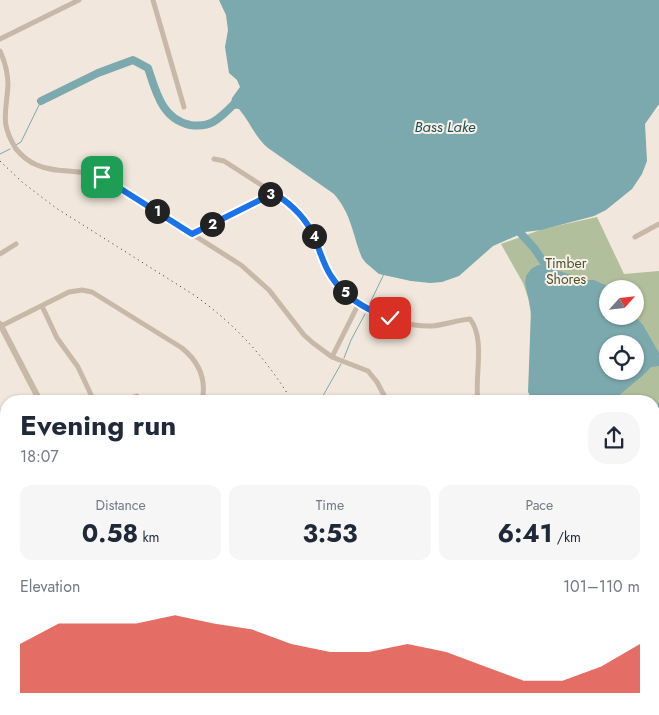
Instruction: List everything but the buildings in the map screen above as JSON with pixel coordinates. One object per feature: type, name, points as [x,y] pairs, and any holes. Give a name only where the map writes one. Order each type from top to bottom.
[{"type":"street","points":[[0,39],[79,0]]},
{"type":"street","points":[[153,0],[184,107]]},
{"type":"street","points":[[0,51],[6,65],[8,86],[1,123],[5,136],[23,157],[43,168],[84,171],[102,177],[233,260],[255,277],[281,305],[304,335],[332,357],[368,371],[384,395]]},
{"type":"street","points":[[214,159],[224,161],[274,193],[302,216],[313,234],[331,276],[338,286],[368,310],[413,324],[432,326],[470,320],[473,324],[478,346],[478,395]]},
{"type":"street","points":[[192,234],[274,193]]},
{"type":"street","points":[[635,237],[659,224]]},
{"type":"street","points":[[0,254],[16,244]]},
{"type":"street","points":[[37,395],[1,325],[69,292],[82,290],[92,292],[182,348],[193,358],[201,371],[204,382],[203,395]]},
{"type":"street","points":[[332,357],[359,303]]},
{"type":"street","points":[[42,306],[58,338],[78,366],[91,395]]},
{"type":"green space","name":"Timber Shores","points":[[597,217],[624,274],[659,271],[659,395],[530,395],[531,317],[529,300],[523,283],[501,244],[543,229]]},
{"type":"water","name":"Bass Lake","points":[[219,0],[659,0],[659,104],[645,124],[647,161],[642,174],[632,189],[606,210],[594,216],[541,230],[525,232],[493,246],[459,276],[442,282],[430,283],[379,274],[362,258],[345,209],[334,194],[268,148],[239,109],[230,108],[232,98],[240,87],[237,80],[229,73],[225,47],[228,30],[226,15]]},
{"type":"water","points":[[538,265],[549,265],[553,269],[599,282],[599,325],[643,325],[659,353],[659,366],[651,367],[644,374],[644,335],[599,335],[599,380],[637,380],[620,395],[530,395],[528,392],[531,311],[525,283],[526,276],[531,269]]},
{"type":"waterway","points":[[41,101],[98,73],[133,60],[148,68],[157,95],[167,111],[180,122],[196,126],[210,123],[223,115],[237,101]]},
{"type":"waterway","points":[[16,145],[21,142],[41,101]]},
{"type":"waterway","points":[[0,154],[10,149]]},
{"type":"waterway","points":[[515,227],[534,248],[551,273]]},
{"type":"waterway","points":[[370,303],[384,274]]},
{"type":"waterway","points":[[344,358],[365,314]]},
{"type":"waterway","points":[[323,395],[341,364]]},
{"type":"railway","points":[[0,161],[22,182],[56,208],[209,306],[249,343],[288,395]]},
{"type":"route","points":[[102,177],[192,234],[274,193],[302,216],[313,234],[325,265],[338,286],[368,310],[390,318]]}]
